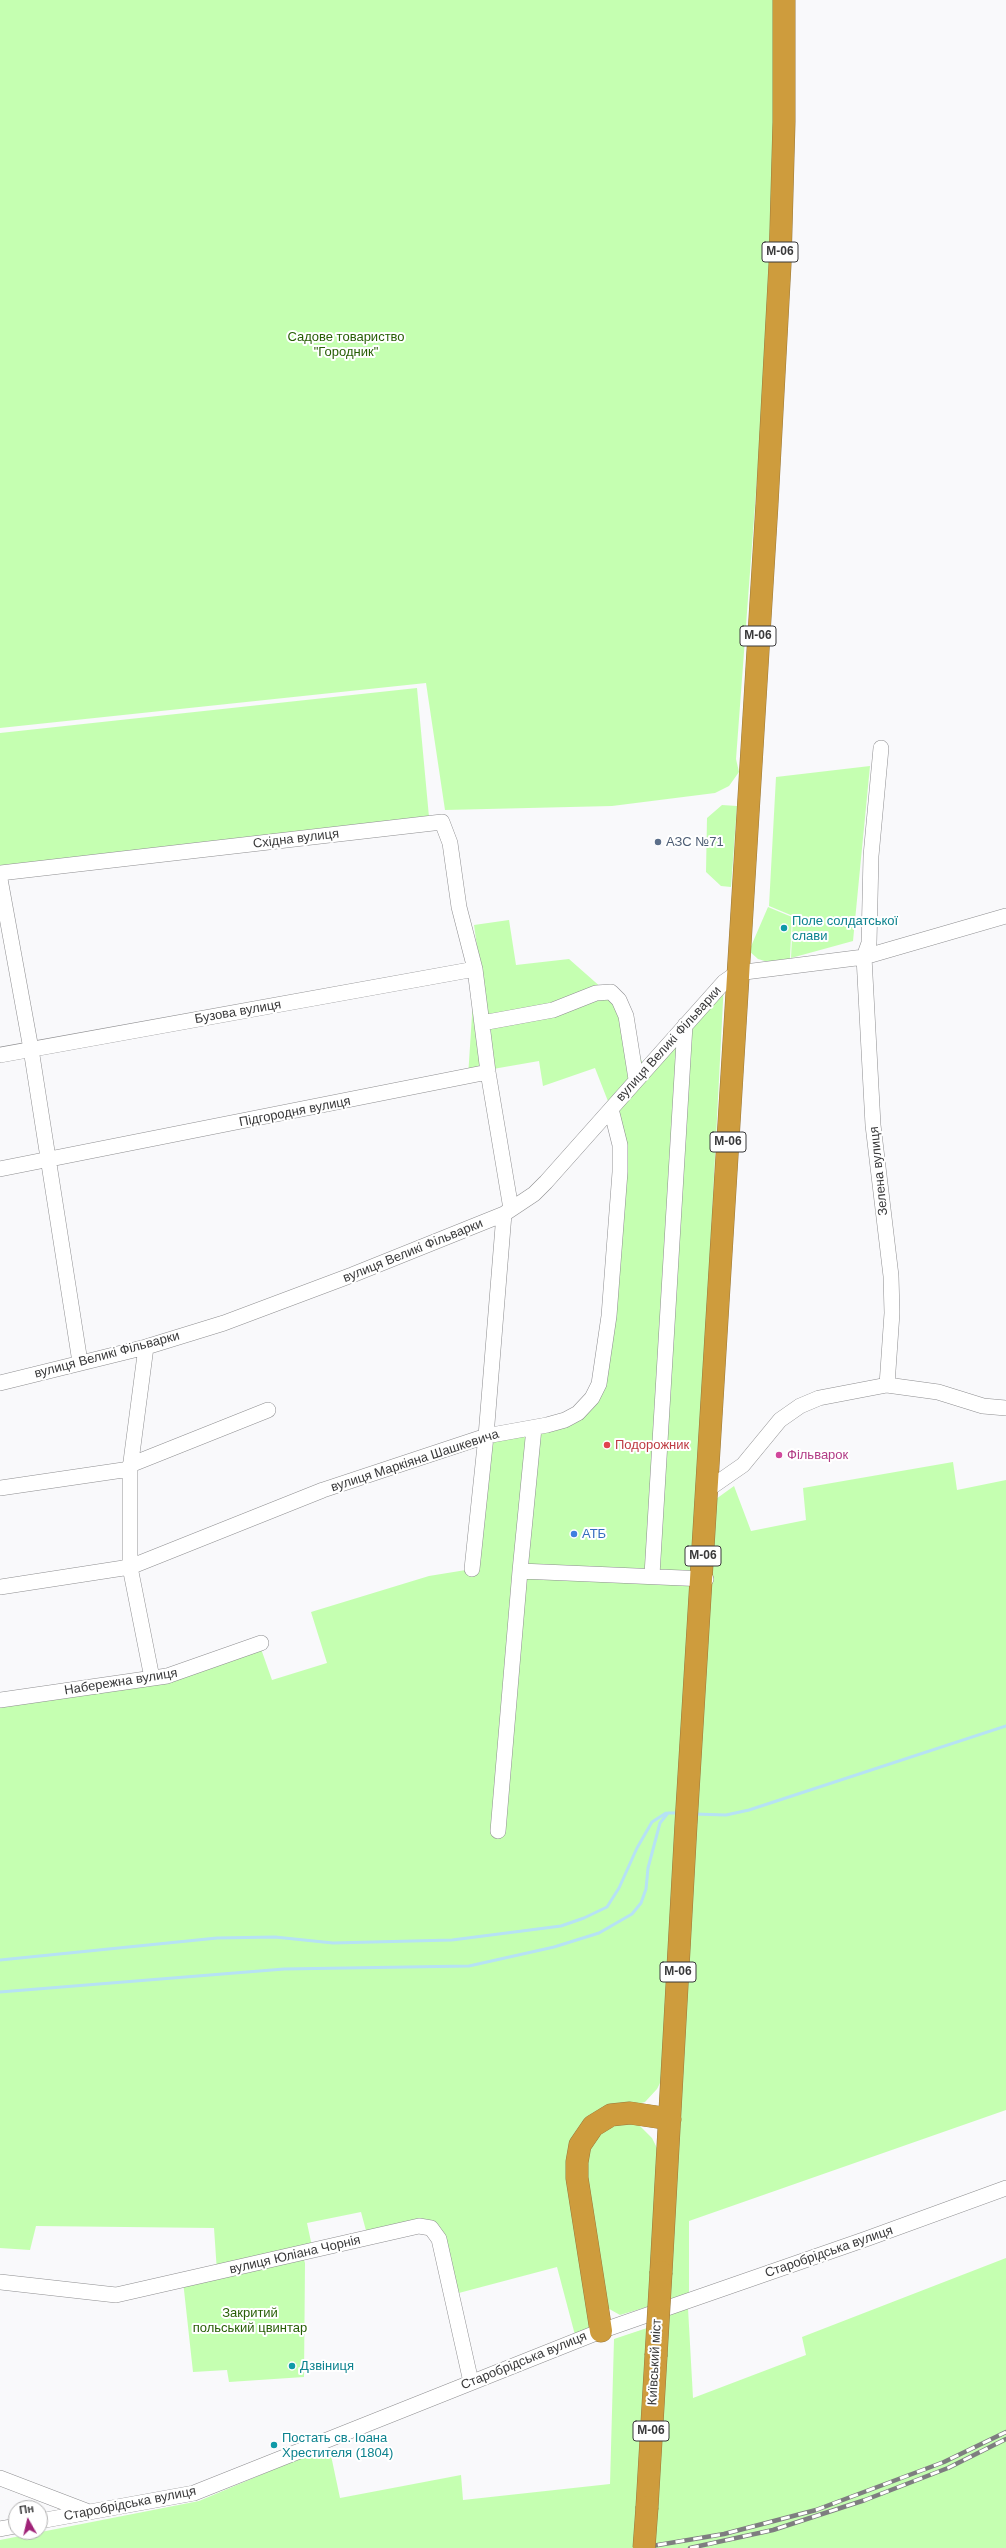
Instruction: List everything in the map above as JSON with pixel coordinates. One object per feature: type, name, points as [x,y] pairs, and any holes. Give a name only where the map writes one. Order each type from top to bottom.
[{"type":"highway","name":"М-06","points":[[670,2119],[686,1824],[704,1579],[707,1490],[780,264],[784,122],[784,0]]},
{"type":"highway","points":[[601,2331],[577,2178],[577,2162],[580,2145],[592,2126],[611,2115],[630,2113],[670,2119]]},
{"type":"highway","name":"Київський міст","points":[[644,2548],[670,2119]]},
{"type":"street","name":"Зелена вулиця","points":[[881,748],[871,856],[869,943],[864,957],[873,1125],[891,1276],[892,1313],[887,1385]]},
{"type":"street","name":"Східна вулиця","points":[[0,873],[442,822],[450,843],[459,907],[475,969]]},
{"type":"street","points":[[0,879],[31,1049],[80,1362]]},
{"type":"street","points":[[737,973],[864,957],[1006,916]]},
{"type":"street","points":[[472,1569],[508,1212],[475,969]]},
{"type":"street","name":"Бузова вулиця","points":[[0,1055],[475,969]]},
{"type":"street","name":"вулиця Великі Фільварки","points":[[0,1383],[80,1362],[146,1347],[224,1323],[359,1272],[508,1212],[542,1186],[724,982],[737,973]]},
{"type":"street","points":[[482,1023],[553,1010],[596,994],[611,992],[619,1000],[626,1016],[636,1079]]},
{"type":"street","points":[[652,1575],[685,1025]]},
{"type":"street","name":"Підгородня вулиця","points":[[0,1169],[488,1072]]},
{"type":"street","name":"вулиця Маркіяна Шашкевича","points":[[0,1586],[130,1567],[323,1490],[486,1436],[534,1428],[565,1420],[578,1413],[592,1398],[599,1384],[609,1316],[620,1172],[620,1145],[611,1109]]},
{"type":"street","points":[[146,1347],[130,1467],[130,1567],[152,1678]]},
{"type":"street","points":[[707,1490],[743,1465],[771,1429],[800,1406],[845,1392],[887,1385],[938,1392],[983,1406],[1006,1408]]},
{"type":"street","points":[[0,1488],[130,1467],[268,1410]]},
{"type":"street","points":[[498,1831],[520,1571],[534,1428]]},
{"type":"street","points":[[520,1571],[652,1575],[704,1579]]},
{"type":"street","name":"Набережна вулиця","points":[[0,1700],[152,1678],[186,1671],[261,1643]]},
{"type":"street","name":"Старобрідська вулиця","points":[[48,2520],[194,2493],[601,2331],[866,2239],[1006,2188]]},
{"type":"street","name":"вулиця Юліана Чорнія","points":[[0,2282],[116,2295],[419,2226],[431,2228],[439,2239],[471,2382]]},
{"type":"street","points":[[0,2478],[89,2512]]},
{"type":"green space","name":"Садове товариство \"Городник\"","points":[[0,0],[775,0],[773,265],[736,759],[739,772],[729,786],[715,793],[612,806],[445,810],[426,683],[0,728]]},
{"type":"green space","points":[[417,688],[429,817],[0,869],[0,733]]},
{"type":"green space","points":[[870,766],[853,941],[791,958],[793,916],[769,906],[776,777]]},
{"type":"green space","points":[[722,805],[737,806],[731,887],[721,886],[706,872],[707,818]]},
{"type":"green space","points":[[768,907],[792,917],[790,959],[768,962],[758,959],[749,951]]},
{"type":"green space","points":[[509,920],[516,965],[569,959],[603,989],[622,1011],[645,1069],[724,982],[693,1585],[663,2077],[657,2089],[645,2102],[629,2106],[583,2128],[592,2328],[575,2335],[557,2267],[455,2294],[431,2228],[368,2238],[361,2212],[307,2223],[313,2251],[217,2272],[214,2228],[36,2226],[30,2250],[0,2248],[0,1706],[153,1684],[260,1646],[272,1680],[327,1663],[311,1612],[429,1576],[472,1569],[486,1436],[547,1425],[592,1398],[620,1172],[611,1109],[595,1068],[543,1086],[539,1061],[493,1069],[468,1077],[475,969],[480,968],[474,925]]},
{"type":"green space","points":[[953,1462],[957,1490],[1006,1480],[1006,2110],[689,2221],[689,2296],[665,2303],[716,1499],[734,1486],[751,1531],[806,1520],[803,1488]]},
{"type":"green space","points":[[613,2122],[638,2124],[652,2138],[657,2148],[650,2306],[620,2315],[604,2306],[582,2161],[596,2131]]},
{"type":"green space","name":"Закритий польський цвинтар","points":[[302,2254],[305,2263],[304,2377],[229,2382],[227,2370],[193,2372],[183,2281]]},
{"type":"green space","points":[[1006,2258],[1006,2548],[651,2548],[665,2317],[688,2308],[693,2398],[806,2355],[802,2337]]},
{"type":"green space","points":[[647,2328],[635,2548],[0,2548],[0,2540],[8,2538],[8,2540],[48,2540],[48,2531],[199,2501],[329,2446],[340,2498],[461,2475],[463,2500],[610,2484],[614,2339]]},
{"type":"waterway","points":[[694,1814],[726,1815],[749,1810],[1006,1726]]},
{"type":"waterway","points":[[0,1960],[217,1938],[275,1937],[333,1943],[452,1940],[561,1926],[584,1918],[607,1907],[619,1888],[637,1848],[652,1822],[666,1813]]},
{"type":"waterway","points":[[0,1992],[284,1969],[469,1966],[554,1947],[599,1933],[632,1914],[641,1903],[646,1889],[648,1868],[660,1823],[668,1813],[678,1813]]},
{"type":"railway","points":[[640,2548],[724,2534],[816,2510],[944,2462],[1006,2432]]},
{"type":"railway","points":[[690,2548],[773,2530],[865,2500],[948,2468],[1006,2439]]},
{"type":"place","name":"АЗС №71","points":[[658,842]]},
{"type":"place","name":"Поле солдатської слави","points":[[784,928]]},
{"type":"place","name":"Подорожник","points":[[607,1445]]},
{"type":"place","name":"Фільварок","points":[[779,1455]]},
{"type":"place","name":"АТБ","points":[[574,1534]]},
{"type":"place","name":"Дзвіниця","points":[[292,2366]]},
{"type":"place","name":"Постать св. Іоана Хрестителя (1804)","points":[[274,2445]]}]
